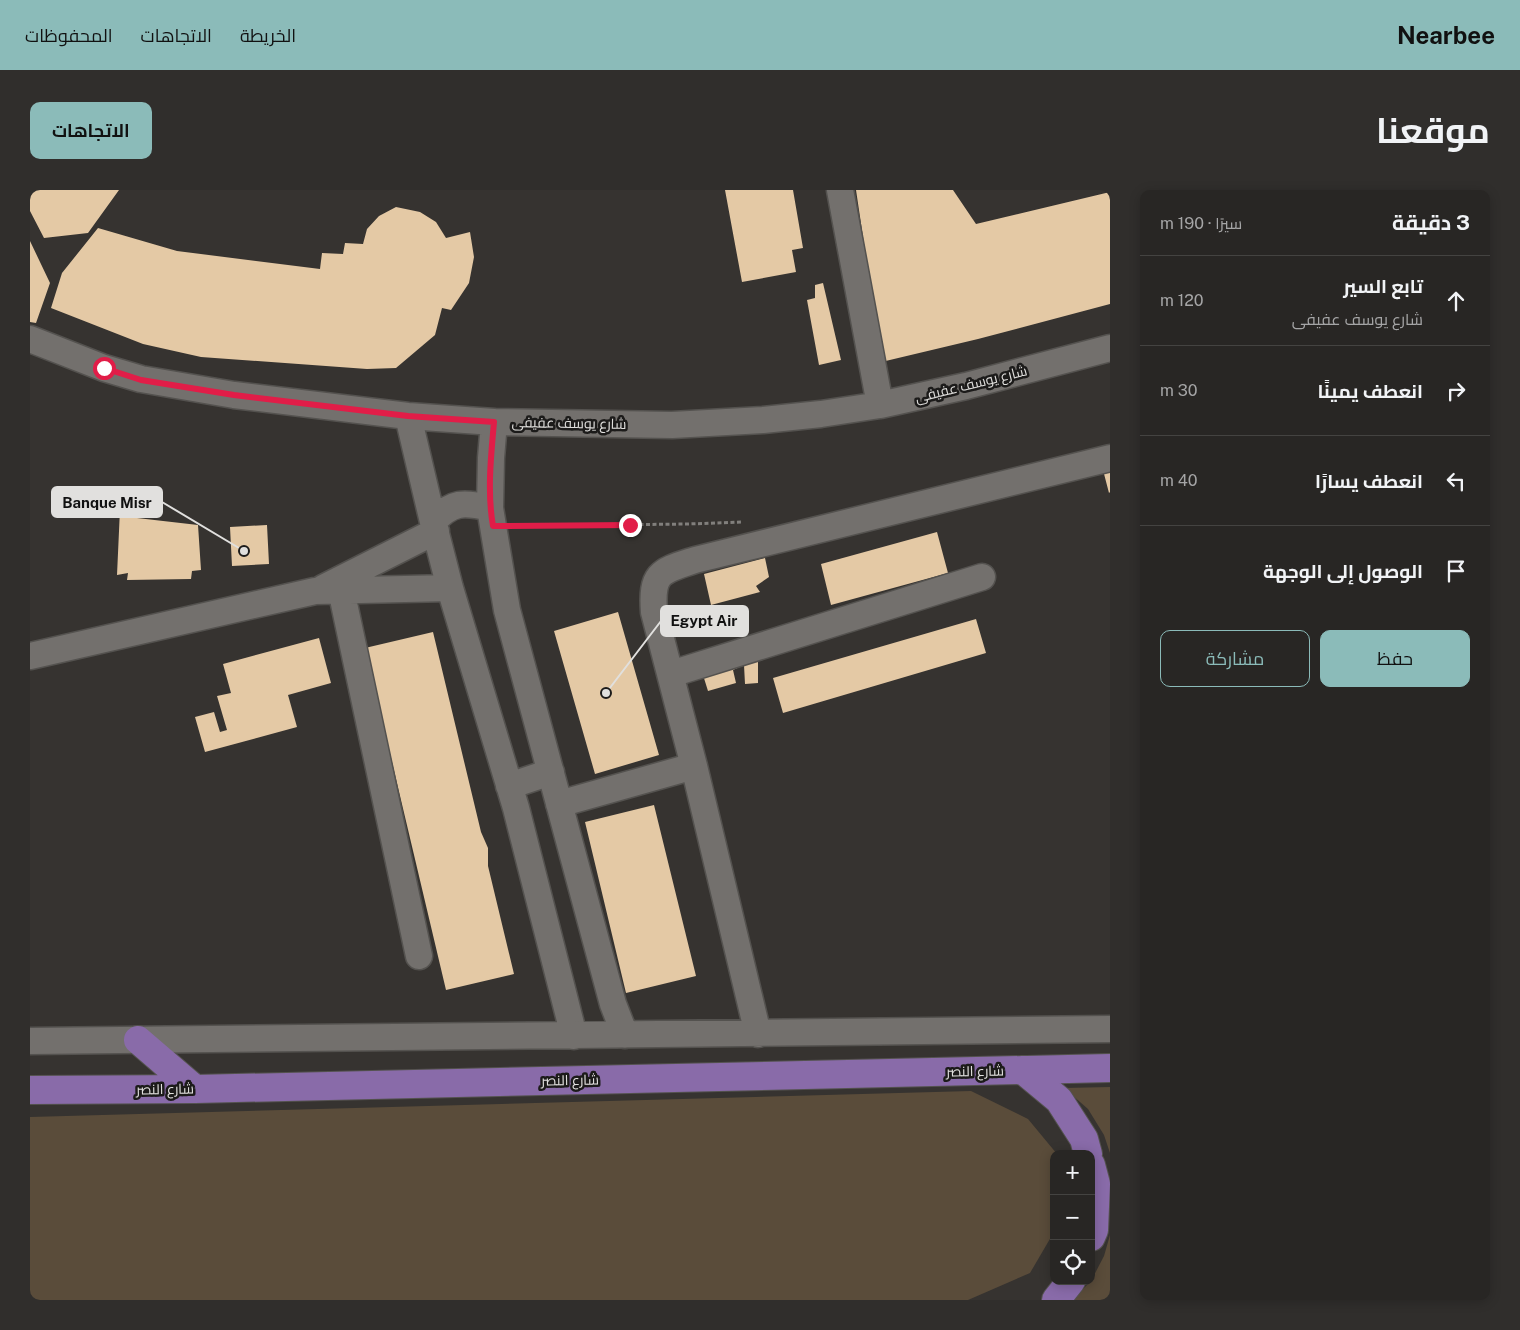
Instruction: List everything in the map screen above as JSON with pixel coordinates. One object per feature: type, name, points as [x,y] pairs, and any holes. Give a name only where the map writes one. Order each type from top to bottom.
[{"type":"main road","points":[[138,1040],[195,1089]]},
{"type":"main road","name":"شارع النصر","points":[[30,1090],[195,1089],[1110,1068]]},
{"type":"main road","points":[[1023,1070],[1059,1100],[1084,1139],[1087,1150]]},
{"type":"main road","points":[[1095,1180],[1095,1207]]},
{"type":"main road","points":[[1056,1300],[1068,1285]]},
{"type":"street","points":[[840,190],[880,405]]},
{"type":"street","name":"شارع يوسف عفيفى","points":[[30,339],[96,365],[141,380],[234,395],[408,416],[494,422],[681,424],[763,420],[880,405],[966,386],[1110,348]]},
{"type":"street","points":[[408,416],[450,588],[509,786],[574,1036]]},
{"type":"street","points":[[494,422],[491,458],[492,517],[507,610],[614,1004],[625,1034]]},
{"type":"street","points":[[758,1034],[694,766],[654,612],[652,594],[657,580],[668,569],[696,560],[1110,458]]},
{"type":"street","points":[[340,585],[434,527],[443,511],[464,504],[492,517]]},
{"type":"street","points":[[671,674],[982,577]]},
{"type":"street","points":[[340,585],[419,956]]},
{"type":"street","points":[[30,656],[340,585],[450,588]]},
{"type":"street","points":[[559,804],[694,766]]},
{"type":"street","points":[[509,786],[551,772]]},
{"type":"street","points":[[30,1041],[1110,1029]]},
{"type":"path","points":[[492,517],[688,524],[750,521]]},
{"type":"shaded area","points":[[1110,1087],[1110,1153],[1104,1135],[1088,1109],[1064,1088]]},
{"type":"shaded area","points":[[971,1091],[1028,1119],[1054,1150],[1050,1150],[1050,1239],[1030,1273],[968,1300],[30,1300],[30,1117]]},
{"type":"shaded area","points":[[1110,1235],[1110,1300],[1072,1300],[1087,1285],[1095,1285],[1095,1273],[1104,1256]]},
{"type":"building","points":[[30,190],[119,190],[88,233],[44,238],[30,211]]},
{"type":"building","points":[[725,190],[793,190],[803,248],[792,250],[796,272],[742,282]]},
{"type":"building","points":[[856,190],[953,190],[976,224],[1110,192],[1110,304],[978,339],[873,364],[875,317]]},
{"type":"building","points":[[396,207],[420,212],[436,222],[446,238],[470,232],[474,257],[469,283],[451,310],[442,308],[435,335],[396,368],[367,369],[201,357],[143,344],[51,308],[62,273],[98,228],[177,251],[320,269],[322,253],[343,254],[345,243],[363,244],[367,229],[379,216]]},
{"type":"building","points":[[30,241],[50,283],[36,323],[30,322]]},
{"type":"building","points":[[823,283],[841,360],[819,365],[807,300],[815,298],[815,285]]},
{"type":"building","points":[[1110,468],[1110,492],[1109,493],[1103,470]]},
{"type":"building","points":[[138,508],[137,518],[198,525],[201,570],[192,571],[191,579],[127,580],[128,573],[117,575],[120,509]]},
{"type":"building","points":[[267,525],[269,564],[232,566],[230,527]]},
{"type":"building","points":[[937,532],[948,573],[831,605],[821,564]]},
{"type":"building","points":[[765,558],[769,577],[756,586],[760,592],[711,605],[704,574]]},
{"type":"building","points":[[618,612],[659,755],[595,774],[554,631]]},
{"type":"building","points":[[976,619],[986,653],[783,713],[773,678]]},
{"type":"building","points":[[433,632],[481,832],[488,848],[488,866],[514,974],[446,990],[365,648]]},
{"type":"building","points":[[319,638],[331,683],[288,695],[297,727],[205,752],[195,717],[214,712],[220,732],[227,730],[217,696],[231,693],[223,664]]},
{"type":"building","points":[[758,659],[758,683],[745,684],[744,665],[733,670],[736,683],[708,691],[703,675]]},
{"type":"building","points":[[654,805],[696,976],[626,993],[585,822]]},
{"type":"place","name":"Banque Misr","points":[[244,551]]},
{"type":"place","name":"Egypt Air","points":[[606,693]]},
{"type":"route","points":[[104,368],[141,380],[234,395],[408,416],[494,422],[490,508],[493,526],[630,525]]}]
